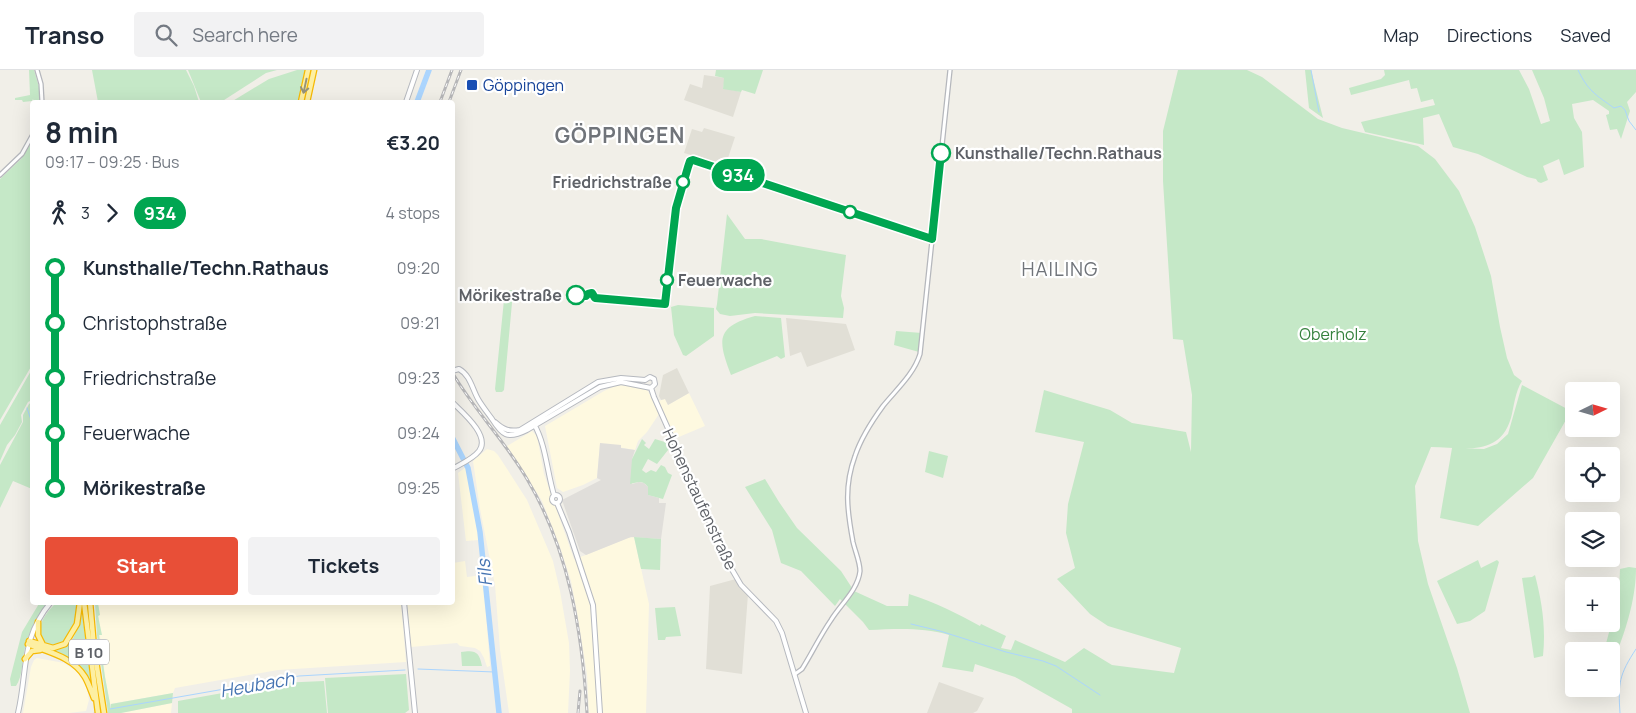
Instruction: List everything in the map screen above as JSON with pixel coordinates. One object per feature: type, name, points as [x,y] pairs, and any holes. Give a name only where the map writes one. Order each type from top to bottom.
[{"type":"highway","points":[[301,100],[308,70]]},
{"type":"highway","points":[[307,100],[314,70]]},
{"type":"highway","points":[[25,659],[36,650],[56,648],[65,644],[77,624],[80,605]]},
{"type":"highway","name":"B 10","points":[[84,605],[98,713]]},
{"type":"highway","name":"B 10","points":[[90,605],[94,648],[104,713]]},
{"type":"highway","points":[[38,622],[38,635],[43,648]]},
{"type":"highway","name":"B 10","points":[[29,642],[60,656],[76,666],[85,677],[97,701]]},
{"type":"main road","points":[[407,100],[418,70]]},
{"type":"main road","points":[[455,370],[459,369],[467,375],[478,398],[493,420],[504,429],[514,431],[534,424],[572,396],[599,384],[621,378],[645,380],[650,377],[654,379],[655,384],[651,388],[621,382],[599,384]]},
{"type":"main road","points":[[645,380],[645,386]]},
{"type":"main road","name":"Hohenstaufenstraße","points":[[651,388],[727,561],[741,584],[776,621],[782,633],[806,713]]},
{"type":"main road","points":[[455,405],[481,435],[481,448],[471,457],[455,466]]},
{"type":"main road","points":[[534,424],[542,442],[554,495],[560,497],[557,503],[572,539],[593,605],[600,713]]},
{"type":"main road","points":[[18,713],[29,642],[38,622],[49,605]]},
{"type":"main road","points":[[404,605],[415,713]]},
{"type":"street","points":[[37,70],[41,84],[42,100]]},
{"type":"street","points":[[794,674],[802,669],[831,619],[846,600],[858,577],[860,568],[851,530],[846,494],[850,468],[858,446],[876,417],[917,364],[923,332],[950,70]]},
{"type":"street","points":[[0,175],[22,154],[30,140]]},
{"type":"shaded area","points":[[704,75],[725,78],[723,88],[741,92],[733,117],[684,100],[690,84],[702,88]]},
{"type":"shaded area","points":[[704,128],[735,137],[725,167],[694,154],[684,153],[692,129],[702,132]]},
{"type":"shaded area","points":[[786,318],[846,324],[855,350],[807,367],[801,352],[790,356]]},
{"type":"shaded area","points":[[677,368],[689,393],[668,405],[665,399],[661,400],[659,396],[663,375]]},
{"type":"shaded area","points":[[625,385],[644,388],[648,391],[659,414],[647,432],[638,441],[635,450],[600,444],[597,478],[563,492],[557,488],[545,426],[604,391],[615,386]]},
{"type":"shaded area","points":[[689,393],[705,426],[674,439],[658,401],[665,399],[668,405]]},
{"type":"shaded area","points":[[532,431],[537,436],[544,474],[574,559],[634,537],[649,604],[646,713],[589,713],[587,674],[571,581],[542,501],[507,446]]},
{"type":"shaded area","points":[[600,443],[621,445],[621,448],[635,450],[632,459],[632,484],[644,483],[648,487],[648,495],[659,498],[659,503],[666,503],[661,539],[631,537],[586,555],[580,551],[562,500],[601,480],[597,478]]},
{"type":"shaded area","points":[[487,449],[494,451],[498,455],[527,500],[553,561],[569,643],[568,713],[509,713],[500,650],[495,585],[473,461]]},
{"type":"shaded area","points":[[466,467],[479,540],[466,541],[458,473]]},
{"type":"shaded area","points":[[465,561],[467,577],[483,575],[490,666],[487,667],[480,651],[475,648],[460,646],[457,643],[411,647],[407,605],[455,605],[455,563]]},
{"type":"shaded area","points":[[736,579],[748,594],[742,674],[706,669],[710,586]]},
{"type":"shaded area","points":[[98,605],[401,605],[406,662],[278,670],[175,688],[173,693],[110,704],[100,636]]},
{"type":"shaded area","points":[[37,658],[64,663],[78,672],[88,694],[89,700],[86,711],[23,713],[31,667]]},
{"type":"shaded area","points":[[939,682],[984,698],[977,711],[973,713],[927,713]]},
{"type":"shaded area","points":[[172,703],[171,713],[121,713]]},
{"type":"green space","points":[[29,70],[34,70],[39,87],[40,100],[33,99],[23,102],[22,100],[15,100],[15,98],[30,95]]},
{"type":"green space","points":[[92,70],[186,70],[198,100],[98,100]]},
{"type":"green space","points":[[188,70],[277,70],[266,73],[224,100],[200,100]]},
{"type":"green space","points":[[297,70],[305,70],[298,100],[234,100],[269,79]]},
{"type":"green space","points":[[716,70],[763,70],[755,94],[742,90],[741,92],[723,89],[724,78],[715,76]]},
{"type":"green space","name":"Oberholz","points":[[1178,70],[1247,70],[1262,77],[1318,119],[1342,128],[1418,146],[1435,159],[1459,191],[1475,227],[1491,276],[1507,358],[1514,375],[1522,381],[1516,394],[1511,418],[1505,431],[1498,439],[1489,445],[1478,448],[1431,447],[1415,486],[1418,541],[1428,584],[1457,668],[1470,713],[1072,713],[1072,709],[1015,677],[975,664],[973,672],[942,667],[949,635],[919,630],[869,630],[840,599],[835,606],[801,571],[781,563],[772,530],[745,487],[765,479],[797,528],[841,571],[854,591],[887,606],[908,606],[909,594],[937,604],[980,626],[981,624],[1006,636],[1001,648],[1011,650],[1015,640],[1065,662],[1084,648],[1112,665],[1174,673],[1181,648],[1108,626],[1090,614],[1057,579],[1075,568],[1066,533],[1068,504],[1084,442],[1035,432],[1044,390],[1110,410],[1132,423],[1186,432],[1191,452],[1192,395],[1183,340],[1173,339],[1163,181],[1163,131]]},
{"type":"green space","points":[[1305,70],[1311,70],[1323,118],[1309,108]]},
{"type":"green space","points":[[1384,70],[1519,70],[1529,89],[1541,124],[1550,121],[1544,98],[1532,70],[1636,70],[1636,92],[1627,102],[1630,111],[1621,139],[1617,129],[1610,130],[1606,115],[1609,114],[1609,111],[1593,100],[1572,104],[1574,118],[1582,132],[1584,167],[1564,175],[1559,159],[1543,166],[1548,180],[1541,183],[1536,179],[1527,177],[1478,154],[1453,147],[1439,114],[1423,118],[1424,145],[1365,132],[1361,122],[1435,105],[1433,99],[1421,102],[1417,88],[1411,89],[1409,80],[1351,95],[1349,88],[1381,79],[1385,75]]},
{"type":"green space","points":[[30,145],[30,368],[0,420],[0,179],[21,159]]},
{"type":"green space","points":[[727,214],[745,239],[761,239],[846,255],[841,296],[844,308],[843,318],[755,313],[730,316],[720,314],[716,309]]},
{"type":"green space","points":[[505,290],[512,290],[513,292],[504,390],[496,392],[495,389]]},
{"type":"green space","points":[[678,305],[714,308],[714,336],[686,356],[683,355],[674,335],[671,307]]},
{"type":"green space","points":[[755,316],[781,318],[785,357],[781,359],[777,356],[731,375],[722,344],[723,337],[726,331],[733,325]]},
{"type":"green space","points":[[896,331],[922,333],[919,352],[894,345]]},
{"type":"green space","points":[[30,372],[30,401],[21,415],[22,422],[7,445],[0,461],[0,425]]},
{"type":"green space","points":[[1522,385],[1565,408],[1565,422],[1533,478],[1478,526],[1440,518],[1452,448],[1484,449],[1497,444],[1508,434]]},
{"type":"green space","points":[[29,404],[30,488],[13,481],[0,508],[0,465],[23,422],[23,415]]},
{"type":"green space","points":[[642,439],[646,443],[644,445],[649,449],[655,439],[670,442],[672,445],[657,464],[648,459],[642,470],[646,473],[651,470],[656,472],[661,465],[672,475],[663,499],[648,495],[648,487],[644,483],[630,484],[632,459]]},
{"type":"green space","points":[[929,451],[948,456],[943,478],[925,472]]},
{"type":"green space","points":[[634,537],[661,539],[660,570],[641,569]]},
{"type":"green space","points":[[1478,560],[1481,568],[1497,560],[1499,562],[1485,611],[1470,621],[1457,624],[1437,581]]},
{"type":"green space","points":[[1636,568],[1632,606],[1620,643],[1606,642],[1609,632],[1620,632],[1620,569]]},
{"type":"green space","points":[[1535,575],[1544,635],[1543,656],[1534,658],[1522,578]]},
{"type":"green space","points":[[38,605],[46,605],[29,636],[18,682],[16,686],[11,686],[10,679],[22,632]]},
{"type":"green space","points":[[54,605],[79,605],[74,624],[64,643],[52,646],[41,637],[40,625]]},
{"type":"green space","points":[[95,605],[98,605],[100,615],[98,616],[102,635],[99,635],[111,709],[111,704],[173,693],[172,703],[121,713],[108,713],[97,635]]},
{"type":"green space","points":[[675,607],[681,636],[666,637],[665,640],[658,640],[655,608]]},
{"type":"green space","points":[[82,611],[91,683],[81,669],[34,643],[60,647],[67,645],[74,637]]},
{"type":"green space","points":[[470,651],[478,654],[482,666],[462,666],[461,652]]},
{"type":"green space","points":[[406,674],[409,710],[405,713],[328,713],[325,678]]},
{"type":"green space","points":[[324,681],[327,713],[178,713],[178,701],[279,683]]},
{"type":"waterway","name":"Fils","points":[[418,100],[429,70]]},
{"type":"waterway","points":[[1311,70],[1319,112]]},
{"type":"waterway","points":[[1578,70],[1585,83],[1597,96],[1614,108],[1621,106],[1625,110],[1629,121],[1636,130]]},
{"type":"waterway","points":[[27,408],[30,417]]},
{"type":"waterway","name":"Fils","points":[[455,443],[468,468],[480,532],[499,713]]},
{"type":"waterway","points":[[911,624],[1043,661],[1056,666],[1100,695]]},
{"type":"waterway","points":[[1620,713],[1619,694],[1621,680],[1626,666],[1636,649]]},
{"type":"waterway","name":"Heubach","points":[[418,669],[494,672]]},
{"type":"waterway","name":"Heubach","points":[[110,709],[299,676],[405,670]]},
{"type":"railway","points":[[441,100],[452,70]]},
{"type":"railway","points":[[450,100],[461,70]]},
{"type":"railway","points":[[455,377],[527,479],[553,534],[571,592],[577,622],[587,713]]},
{"type":"railway","points":[[578,713],[580,691]]},
{"type":"bus line","name":"934","points":[[576,295],[586,296],[592,293],[595,298],[665,304],[676,208],[690,161],[703,162],[932,239],[941,153]]},
{"type":"place","name":"Göppingen","points":[[472,85]]},
{"type":"place","name":"Kunsthalle/Techn.Rathaus","points":[[941,153]]},
{"type":"place","name":"Friedrichstraße","points":[[683,182]]},
{"type":"place","name":"Feuerwache","points":[[667,280]]},
{"type":"place","name":"Mörikestraße","points":[[576,295]]},
{"type":"district","name":"GÖPPINGEN","points":[[620,135]]},
{"type":"district","name":"HAILING","points":[[1060,269]]}]
